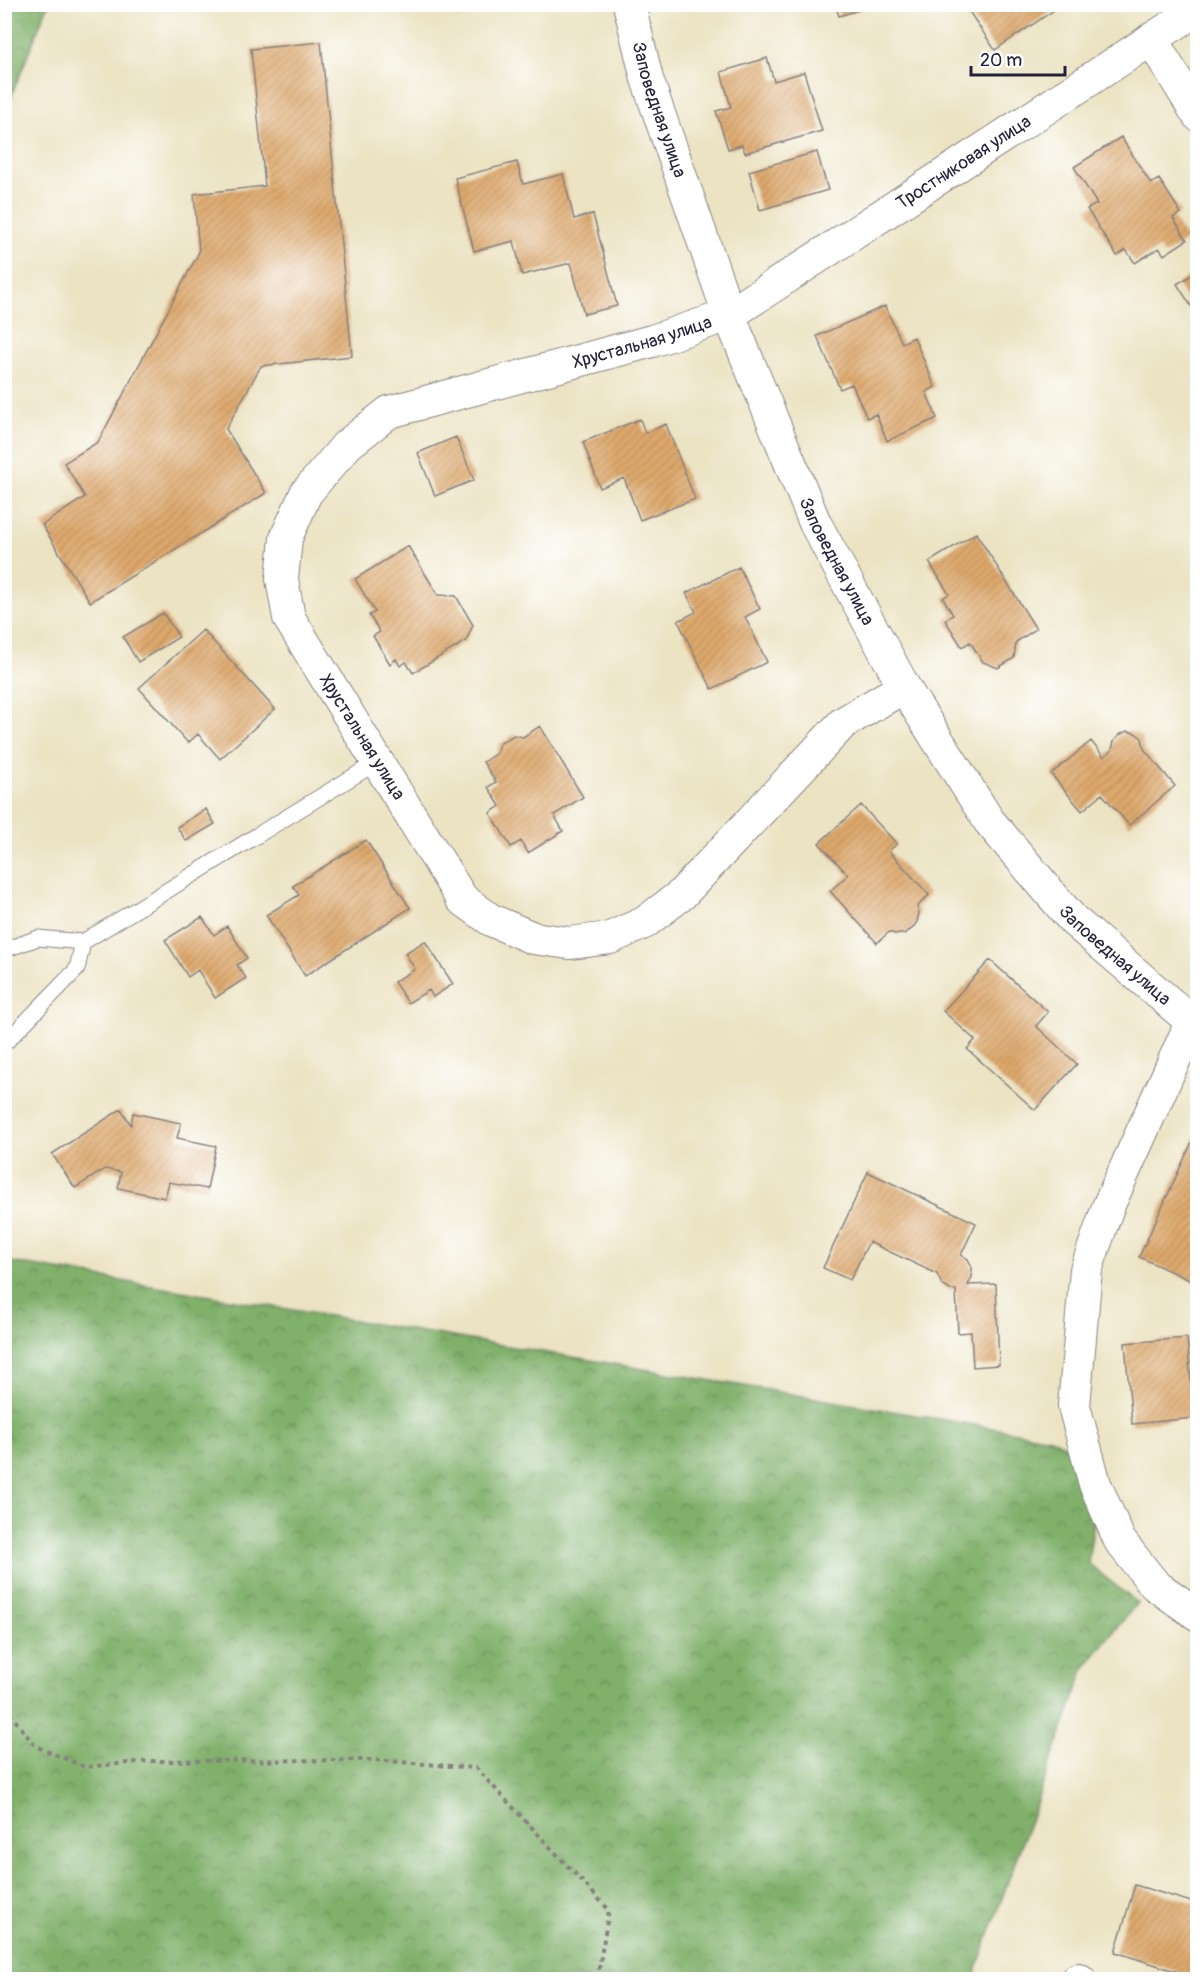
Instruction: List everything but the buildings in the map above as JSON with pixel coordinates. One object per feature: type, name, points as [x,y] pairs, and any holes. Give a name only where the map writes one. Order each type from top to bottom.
[{"type":"street","name":"Заповедная улица","points":[[629,4],[647,79],[729,315],[815,523],[904,687],[989,821],[1073,920],[1194,1025]]},
{"type":"street","name":"Тростниковая улица","points":[[729,315],[1197,9]]},
{"type":"street","points":[[1151,39],[1197,115]]},
{"type":"street","name":"Хрустальная улица","points":[[729,315],[652,341],[389,412],[347,445],[306,493],[286,538],[282,579],[289,618],[462,899],[491,920],[533,938],[569,943],[610,938],[644,923],[681,895],[843,723],[904,687]]},
{"type":"street","points":[[1194,1025],[1108,1207],[1086,1270],[1074,1406],[1095,1484],[1120,1541],[1155,1585],[1197,1615]]},
{"type":"lane","points":[[4,950],[38,938],[83,942],[377,762]]},
{"type":"lane","points":[[4,1040],[7,1041],[77,969],[83,942]]},
{"type":"path","points":[[4,1706],[35,1746],[85,1767],[149,1761],[375,1760],[476,1768],[609,1910],[597,1980]]},
{"type":"green space","points":[[4,5],[48,5],[5,112]]},
{"type":"green space","points":[[4,1261],[1051,1438],[1083,1456],[1095,1514],[1088,1563],[1137,1603],[1085,1667],[973,1979],[5,1979]]}]
